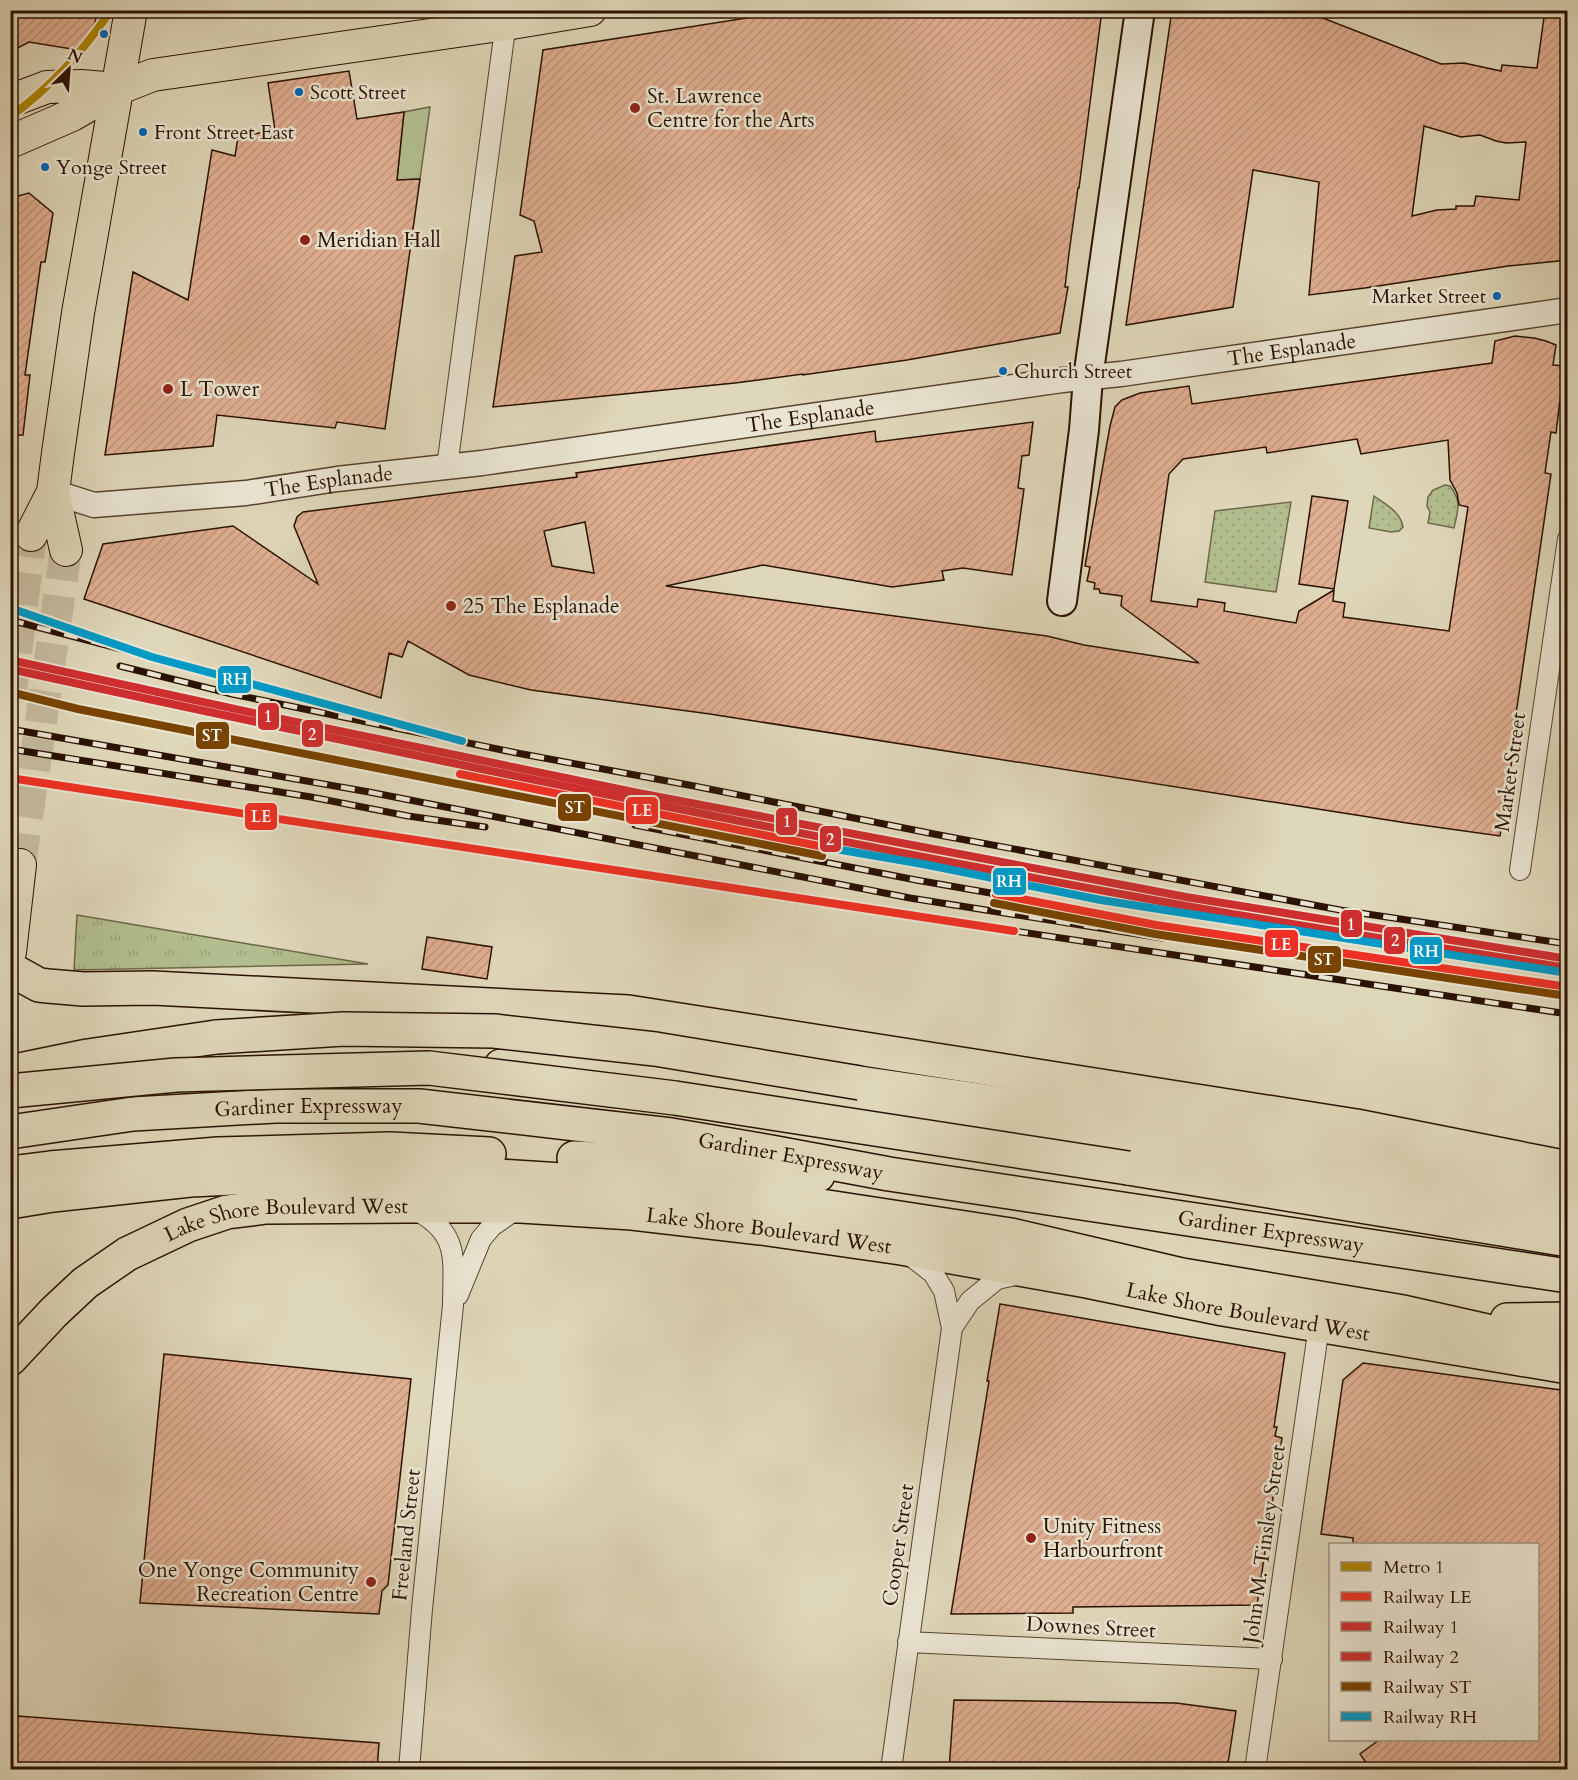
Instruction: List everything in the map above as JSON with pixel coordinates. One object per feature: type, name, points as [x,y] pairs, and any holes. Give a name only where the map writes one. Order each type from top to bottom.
[{"type":"highway","points":[[10,969],[48,987],[164,989],[628,1012],[1356,1126],[1568,1168]]},
{"type":"highway","points":[[10,1072],[88,1056],[216,1037],[343,1029],[494,1031],[655,1049],[860,1083],[1403,1162],[1568,1194]]},
{"type":"highway","points":[[10,1107],[230,1083],[425,1067],[577,1065],[777,1055],[926,1058]]},
{"type":"highway","points":[[577,1065],[1568,1215]]},
{"type":"highway","name":"Gardiner Expressway","points":[[10,1091],[176,1075],[429,1068],[675,1098],[1568,1240]]},
{"type":"highway","name":"Gardiner Expressway","points":[[10,1132],[133,1114],[274,1106],[419,1106],[670,1135],[889,1174],[1568,1276]]},
{"type":"highway","points":[[10,1173],[218,1155],[390,1149],[652,1162],[769,1176],[889,1174]]},
{"type":"highway","points":[[10,1202],[52,1195],[190,1180],[317,1174],[484,1175],[625,1184],[821,1206],[1011,1235],[1182,1275],[1403,1312],[1505,1335],[1568,1345]]},
{"type":"highway","name":"Lake Shore Boulevard West","points":[[10,1359],[54,1312],[86,1283],[127,1254],[188,1225],[227,1212],[266,1207],[521,1206],[632,1213],[902,1248],[1087,1281],[1223,1309],[1568,1367]]},
{"type":"highway","points":[[1403,1312],[1506,1320],[1568,1319]]},
{"type":"main road","points":[[31,535],[53,492],[78,313],[131,10]]},
{"type":"main road","points":[[10,142],[72,115],[117,89],[153,75],[507,17],[590,10]]},
{"type":"main road","points":[[1062,601],[1084,430],[1088,378],[1140,10]]},
{"type":"main road","points":[[10,101],[47,87],[81,86],[117,89]]},
{"type":"main road","points":[[53,492],[66,550]]},
{"type":"main road","points":[[10,951],[20,865]]},
{"type":"street","points":[[447,467],[507,17]]},
{"type":"street","name":"The Esplanade","points":[[53,492],[94,505],[246,493],[337,479],[482,464],[1568,310]]},
{"type":"street","name":"Market Street","points":[[1520,870],[1568,540]]},
{"type":"street","name":"Freeland Street","points":[[407,1206],[438,1224],[445,1233],[453,1257],[453,1305],[422,1610],[409,1770]]},
{"type":"street","name":"Freeland Street","points":[[453,1305],[481,1239],[492,1226],[521,1206]]},
{"type":"street","name":"Cooper Street","points":[[891,1770],[952,1328],[944,1291],[933,1273],[902,1248]]},
{"type":"street","name":"Cooper Street","points":[[952,1328],[970,1301],[997,1279],[1029,1271]]},
{"type":"street","name":"John M. Tinsley Street","points":[[1255,1770],[1319,1326]]},
{"type":"street","name":"Downes Street","points":[[908,1642],[1272,1659]]},
{"type":"green space","points":[[430,107],[420,179],[397,180],[404,112]]},
{"type":"green space","points":[[1445,485],[1450,486],[1458,501],[1454,528],[1428,523],[1430,512],[1427,506],[1428,497],[1433,490]]},
{"type":"green space","points":[[1374,496],[1399,517],[1403,527],[1399,531],[1369,528]]},
{"type":"green space","points":[[1291,502],[1276,592],[1205,582],[1215,511]]},
{"type":"green space","points":[[77,915],[368,964],[74,970]]},
{"type":"building","points":[[10,10],[97,10],[93,37],[78,50],[29,42],[10,52]]},
{"type":"building","points":[[798,10],[1102,10],[1069,253],[1065,287],[1068,287],[1060,333],[907,360],[803,375],[493,407],[515,256],[542,252],[534,221],[520,215],[543,50]]},
{"type":"building","points":[[1172,10],[1316,10],[1315,15],[1441,64],[1464,63],[1501,71],[1502,65],[1537,68],[1545,10],[1568,10],[1568,260],[1508,266],[1309,295],[1319,182],[1253,170],[1233,307],[1126,325]],"holes":[[[1424,126],[1461,137],[1480,135],[1506,143],[1526,142],[1519,200],[1476,196],[1474,206],[1456,206],[1456,209],[1437,210],[1412,216]]]},
{"type":"building","name":"Meridian Hall","points":[[349,71],[357,119],[404,112],[397,180],[420,179],[385,429],[337,422],[335,428],[217,415],[213,446],[105,455],[133,272],[188,300],[212,150],[235,156],[238,137],[275,130],[268,83]]},
{"type":"building","points":[[29,193],[53,213],[45,262],[41,262],[25,375],[30,375],[23,435],[10,435],[10,198]]},
{"type":"building","points":[[1515,336],[1546,341],[1556,345],[1553,365],[1564,366],[1556,433],[1551,432],[1545,473],[1551,474],[1516,714],[1519,715],[1500,836],[710,714],[531,690],[469,675],[408,641],[402,657],[389,653],[381,698],[84,599],[103,544],[233,526],[318,584],[294,526],[297,517],[303,512],[577,477],[576,473],[875,431],[876,442],[1033,422],[1029,455],[1022,456],[1018,488],[1024,489],[1012,575],[963,568],[942,571],[944,580],[892,587],[763,565],[666,586],[1047,636],[1084,645],[1199,663],[1121,606],[1122,596],[1100,593],[1099,589],[1094,589],[1095,583],[1087,581],[1090,567],[1085,566],[1115,407],[1122,400],[1140,393],[1189,386],[1192,404],[1492,363],[1495,341]],"holes":[[[1357,439],[1361,454],[1448,440],[1450,480],[1457,493],[1459,505],[1468,507],[1449,631],[1343,617],[1345,603],[1333,601],[1334,590],[1299,611],[1296,623],[1224,611],[1225,603],[1198,599],[1197,607],[1151,601],[1169,474],[1183,459],[1266,447],[1267,453]],[[585,522],[594,573],[552,566],[544,531]]]},
{"type":"building","points":[[1312,496],[1348,501],[1334,589],[1299,584]]},
{"type":"building","points":[[427,937],[492,947],[487,979],[422,969]]},
{"type":"building","points":[[1000,1304],[1285,1353],[1274,1427],[1277,1427],[1275,1436],[1282,1438],[1257,1605],[1073,1607],[1073,1613],[951,1614]]},
{"type":"building","points":[[164,1354],[411,1379],[388,1585],[382,1591],[379,1614],[140,1603]]},
{"type":"building","points":[[1363,1363],[1568,1391],[1568,1770],[1371,1770],[1360,1754],[1378,1741],[1539,1741],[1539,1543],[1353,1543],[1353,1538],[1321,1534],[1343,1380]]},
{"type":"building","points":[[954,1700],[1176,1703],[1236,1711],[1227,1770],[949,1770]]},
{"type":"building","points":[[17,1716],[379,1743],[377,1770],[11,1770]]},
{"type":"tunnel","points":[[10,700],[31,535]]},
{"type":"tunnel","points":[[20,865],[66,550]]},
{"type":"railway","points":[[10,620],[152,657]]},
{"type":"railway","points":[[120,666],[232,694],[517,753],[939,835],[1340,910],[1568,944]]},
{"type":"railway","points":[[10,729],[369,792],[910,898],[1162,938]]},
{"type":"railway","points":[[10,749],[485,827]]},
{"type":"railway","points":[[635,825],[996,894]]},
{"type":"railway","points":[[1014,931],[1568,1014]]},
{"type":"metro line","name":"1","points":[[10,117],[39,94],[65,68],[111,10]]},
{"type":"rail line","name":"RH","points":[[10,608],[152,657],[462,741]]},
{"type":"rail line","name":"1","points":[[10,660],[638,793],[1186,897],[1568,959]]},
{"type":"rail line","name":"2","points":[[10,669],[741,822],[1325,930],[1567,968]]},
{"type":"rail line","name":"ST","points":[[10,692],[78,709],[822,856]]},
{"type":"rail line","name":"LE","points":[[460,774],[824,847]]},
{"type":"rail line","name":"LE","points":[[10,778],[1014,931]]},
{"type":"rail line","name":"RH","points":[[824,847],[923,864],[1101,900],[1568,973]]},
{"type":"rail line","name":"LE","points":[[996,894],[1156,925],[1568,987]]},
{"type":"rail line","name":"ST","points":[[994,903],[1155,934],[1567,996]]},
{"type":"place","name":"Scott Street","points":[[299,92]]},
{"type":"place","name":"St. Lawrence Centre for the Arts","points":[[635,108]]},
{"type":"place","name":"Front Street East","points":[[143,132]]},
{"type":"place","name":"Yonge Street","points":[[45,167]]},
{"type":"place","name":"Meridian Hall","points":[[305,240]]},
{"type":"place","name":"Market Street","points":[[1497,296]]},
{"type":"place","name":"Church Street","points":[[1003,371]]},
{"type":"place","name":"L Tower","points":[[168,389]]},
{"type":"place","name":"25 The Esplanade","points":[[451,606]]},
{"type":"place","name":"Unity Fitness Harbourfront","points":[[1031,1538]]},
{"type":"place","name":"One Yonge Community Recreation Centre","points":[[371,1582]]}]
